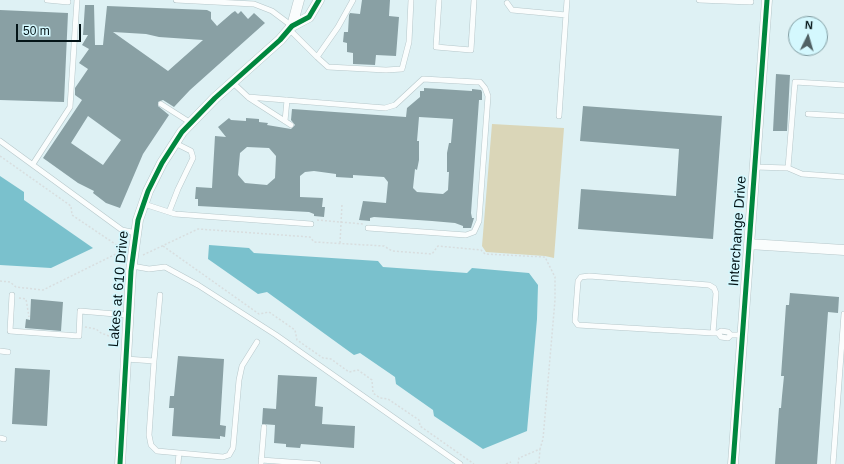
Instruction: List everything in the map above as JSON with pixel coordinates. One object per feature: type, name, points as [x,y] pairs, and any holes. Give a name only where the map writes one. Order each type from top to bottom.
[{"type":"street","name":"Lakes at 610 Drive","points":[[291,27],[299,0]]},
{"type":"street","points":[[309,17],[314,0]]},
{"type":"street","points":[[309,17],[318,0]]},
{"type":"street","name":"Interchange Drive","points":[[733,464],[767,0]]},
{"type":"street","name":"Lakes at 610 Drive","points":[[120,464],[127,315],[132,263],[136,233],[148,191],[162,163],[175,143],[191,123],[232,82],[280,40],[291,27],[309,17]]},
{"type":"street","points":[[750,244],[844,250]]},
{"type":"lane","points":[[47,0],[68,2]]},
{"type":"lane","points":[[33,164],[70,107],[77,0]]},
{"type":"lane","points":[[176,0],[254,4],[272,11],[291,27],[317,57],[328,67],[386,70],[402,69],[409,42],[411,0]]},
{"type":"lane","points":[[317,57],[338,27],[353,0]]},
{"type":"lane","points":[[439,0],[436,47],[471,50],[474,0]]},
{"type":"lane","points":[[559,116],[567,0]]},
{"type":"lane","points":[[699,0],[751,2]]},
{"type":"lane","points":[[507,3],[512,10],[566,15]]},
{"type":"lane","points":[[248,97],[385,108],[395,106],[423,79],[480,82],[485,88],[488,96],[479,221],[474,232],[466,235],[368,226]]},
{"type":"lane","points":[[232,82],[248,97],[291,125]]},
{"type":"lane","points":[[788,168],[795,82],[844,85]]},
{"type":"lane","points":[[285,121],[287,100]]},
{"type":"lane","points":[[161,104],[191,123]]},
{"type":"lane","points":[[808,114],[844,116]]},
{"type":"lane","points":[[0,141],[122,230],[136,233]]},
{"type":"lane","points":[[169,212],[193,158],[191,151],[175,143]]},
{"type":"lane","points":[[755,167],[788,168],[802,174],[844,177]]},
{"type":"lane","points":[[144,204],[175,214],[313,222]]},
{"type":"lane","points":[[132,263],[150,269],[165,267],[185,278],[276,335],[460,464]]},
{"type":"lane","points":[[715,333],[716,293],[714,288],[709,285],[588,276],[581,277],[578,281],[575,321],[578,325],[715,333],[721,331],[728,332],[731,335],[743,335]]},
{"type":"lane","points":[[160,295],[149,435],[151,445],[157,450],[223,457],[229,455],[233,448],[239,380],[242,366],[257,342]]},
{"type":"lane","points":[[12,296],[10,331],[79,336],[80,311],[127,315]]},
{"type":"lane","points":[[833,464],[844,314]]},
{"type":"lane","points":[[0,351],[8,352]]},
{"type":"lane","points":[[125,359],[154,361]]},
{"type":"lane","points":[[264,427],[261,462],[318,464]]},
{"type":"lane","points":[[178,464],[179,453]]},
{"type":"path","points":[[0,156],[71,206],[72,214],[124,250],[43,290],[16,288],[10,282],[0,281]]},
{"type":"path","points":[[340,243],[342,204]]},
{"type":"path","points":[[313,222],[341,222],[368,226]]},
{"type":"path","points":[[132,263],[198,229],[310,237],[314,242],[384,246],[392,251],[432,254],[438,246],[481,250],[485,254],[547,259],[555,276],[556,300],[543,439],[540,449],[539,462],[535,464]]},
{"type":"path","points":[[163,246],[259,314],[269,312],[295,330],[297,340],[323,358],[331,359],[349,372],[358,370],[372,380],[373,393],[380,398],[388,399],[420,420],[420,426],[474,464]]},
{"type":"path","points":[[12,296],[26,299],[29,317]]},
{"type":"path","points":[[79,327],[96,329],[101,333],[110,335],[117,339]]},
{"type":"path","points":[[518,464],[520,458],[540,449]]},
{"type":"path","points":[[506,464],[511,462]]},
{"type":"shaded area","points":[[492,124],[564,128],[554,258],[545,256],[486,252],[482,246]]},
{"type":"water","points":[[0,176],[24,192],[24,200],[93,248],[51,268],[0,265]]},
{"type":"water","points":[[209,245],[249,248],[254,253],[378,261],[383,267],[467,273],[472,268],[529,273],[538,285],[537,319],[527,431],[483,449],[434,416],[433,410],[396,384],[395,377],[360,353],[354,355],[267,292],[258,294],[208,259]]},
{"type":"building","points":[[362,0],[390,0],[389,16],[399,17],[396,56],[376,55],[375,65],[353,64],[353,53],[347,52],[347,43],[343,42],[344,32],[348,32],[349,15],[350,13],[360,14]]},
{"type":"building","points":[[85,5],[94,5],[95,45],[103,45],[107,6],[207,10],[211,12],[211,19],[217,26],[235,11],[238,14],[241,11],[248,19],[254,13],[265,23],[190,90],[174,107],[163,100],[158,102],[158,106],[169,115],[143,154],[120,208],[106,203],[93,193],[94,191],[78,183],[43,158],[82,100],[75,95],[75,88],[88,69],[79,63],[89,49],[82,45],[88,35],[83,35]],"holes":[[[113,32],[146,34],[159,37],[203,40],[168,71]],[[88,116],[121,140],[103,165],[71,143]]]},
{"type":"building","points":[[0,10],[68,13],[64,102],[0,100]]},
{"type":"building","points":[[776,74],[790,75],[787,131],[773,131]]},
{"type":"building","points":[[424,88],[472,91],[472,89],[481,90],[482,92],[482,100],[479,100],[471,213],[472,218],[474,218],[471,228],[463,228],[463,226],[455,223],[432,221],[374,217],[370,218],[370,221],[359,220],[363,201],[386,203],[388,182],[384,177],[353,175],[353,178],[336,177],[336,174],[314,171],[305,172],[300,176],[300,197],[323,198],[322,207],[325,207],[324,217],[314,216],[314,214],[309,212],[198,206],[198,199],[195,199],[196,187],[212,188],[215,136],[226,137],[218,127],[229,118],[231,120],[246,121],[246,118],[259,119],[259,122],[268,123],[267,125],[291,129],[295,125],[291,120],[292,109],[406,117],[407,108],[420,97],[420,91],[424,91]],"holes":[[[419,117],[453,119],[451,143],[449,143],[447,153],[447,172],[449,172],[448,190],[443,194],[417,192],[413,188],[415,169],[417,170],[419,160],[419,141],[417,141]],[[247,147],[269,148],[276,156],[275,178],[267,185],[245,183],[238,175],[240,153]]]},
{"type":"building","points":[[583,106],[722,116],[713,239],[578,229],[581,189],[676,196],[679,149],[580,141]]},
{"type":"building","points":[[790,293],[839,297],[838,313],[828,312],[817,464],[775,464],[779,408],[781,408],[784,376],[781,376],[786,305],[789,305]]},
{"type":"building","points":[[31,299],[63,302],[61,331],[25,328],[26,319],[30,320]]},
{"type":"building","points":[[178,356],[224,359],[220,425],[226,426],[225,437],[220,436],[220,439],[172,436],[174,408],[169,408],[170,396],[174,396]]},
{"type":"building","points":[[15,368],[50,370],[47,426],[12,424]]},
{"type":"building","points":[[278,375],[317,377],[315,406],[323,407],[322,424],[355,426],[354,448],[301,444],[300,448],[286,447],[286,444],[274,443],[275,425],[262,424],[263,408],[276,409]]},
{"type":"cycle path","points":[[120,464],[131,271],[138,220],[148,191],[162,163],[182,132],[215,98],[280,40],[292,26],[309,17],[319,0]]},
{"type":"cycle path","points":[[733,464],[767,0]]}]
